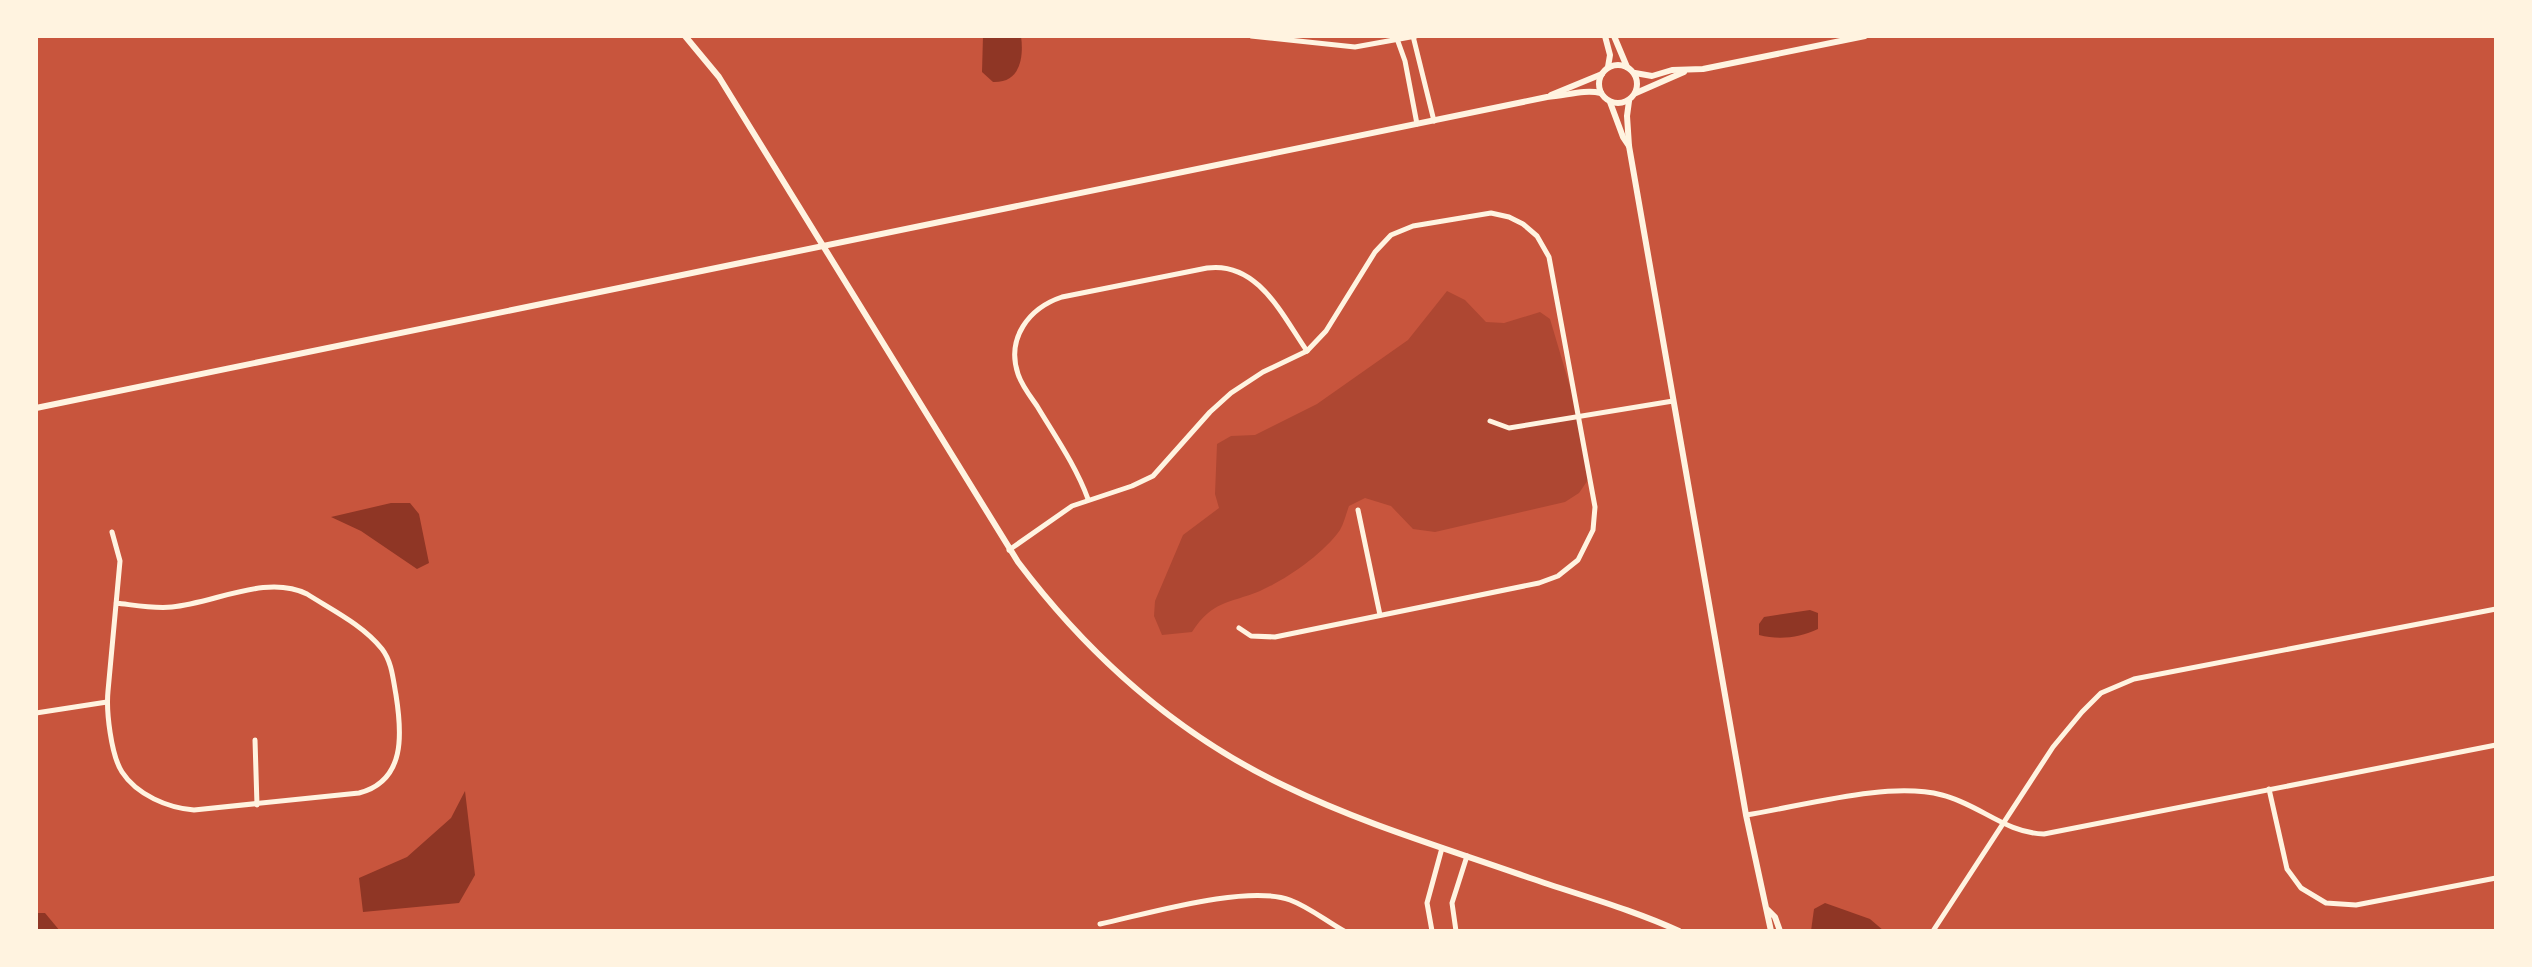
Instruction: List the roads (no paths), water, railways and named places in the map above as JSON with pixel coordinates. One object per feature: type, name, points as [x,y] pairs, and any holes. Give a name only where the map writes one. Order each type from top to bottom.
[{"type":"main road","points":[[685,36],[716,72],[1009,550],[1038,589],[1086,643],[1141,694],[1227,755],[1326,805],[1679,931]]},
{"type":"main road","points":[[1605,36],[1610,55],[1599,83],[1601,93],[1610,102],[1629,146]]},
{"type":"main road","points":[[1614,36],[1627,67]]},
{"type":"main road","points":[[1610,102],[1620,104],[1629,101],[1636,93],[1684,72],[1865,36]]},
{"type":"main road","points":[[1547,97],[1617,65],[1652,76],[1672,70],[1684,72]]},
{"type":"main road","points":[[1635,73],[1638,83],[1636,93]]},
{"type":"main road","points":[[36,408],[1547,97],[1585,91],[1601,93]]},
{"type":"main road","points":[[1629,101],[1629,146],[1746,815],[1771,931]]},
{"type":"main road","points":[[1768,910],[1775,917],[1780,931]]},
{"type":"street","points":[[1251,36],[1355,47],[1414,36],[1434,122]]},
{"type":"street","points":[[1397,38],[1405,61],[1417,126]]},
{"type":"street","points":[[1009,550],[1072,506],[1153,476],[1231,393],[1250,379],[1307,351],[1326,331],[1375,252],[1391,235],[1413,226],[1481,213],[1509,217],[1527,227],[1540,240],[1551,262],[1595,516],[1591,539],[1578,560],[1558,576],[1539,583],[1266,639],[1251,636],[1239,628]]},
{"type":"street","points":[[1088,499],[1077,473],[1021,381],[1016,367],[1016,347],[1021,329],[1040,307],[1062,297],[1207,268],[1230,268],[1252,278],[1262,288],[1307,351]]},
{"type":"street","points":[[1490,421],[1509,428],[1673,401]]},
{"type":"street","points":[[1358,510],[1380,615]]},
{"type":"street","points":[[112,532],[120,561],[116,603],[107,702],[116,755],[128,779],[166,806],[194,810],[359,793],[379,784],[392,768],[400,747],[401,728],[391,667],[383,650],[370,636],[298,589],[265,588],[171,607],[116,603]]},
{"type":"street","points":[[1933,931],[2055,745],[2101,693],[2134,679],[2496,609]]},
{"type":"street","points":[[36,713],[107,702]]},
{"type":"street","points":[[255,740],[257,805]]},
{"type":"street","points":[[1746,815],[1903,790],[1954,798],[2019,832],[2044,834],[2496,745]]},
{"type":"street","points":[[2269,789],[2287,869],[2301,888],[2326,903],[2356,905],[2496,878]]},
{"type":"street","points":[[1432,931],[1427,903],[1442,847]]},
{"type":"street","points":[[1456,931],[1452,903],[1467,856]]},
{"type":"street","points":[[1100,924],[1235,895],[1261,895],[1290,900],[1344,931]]}]
